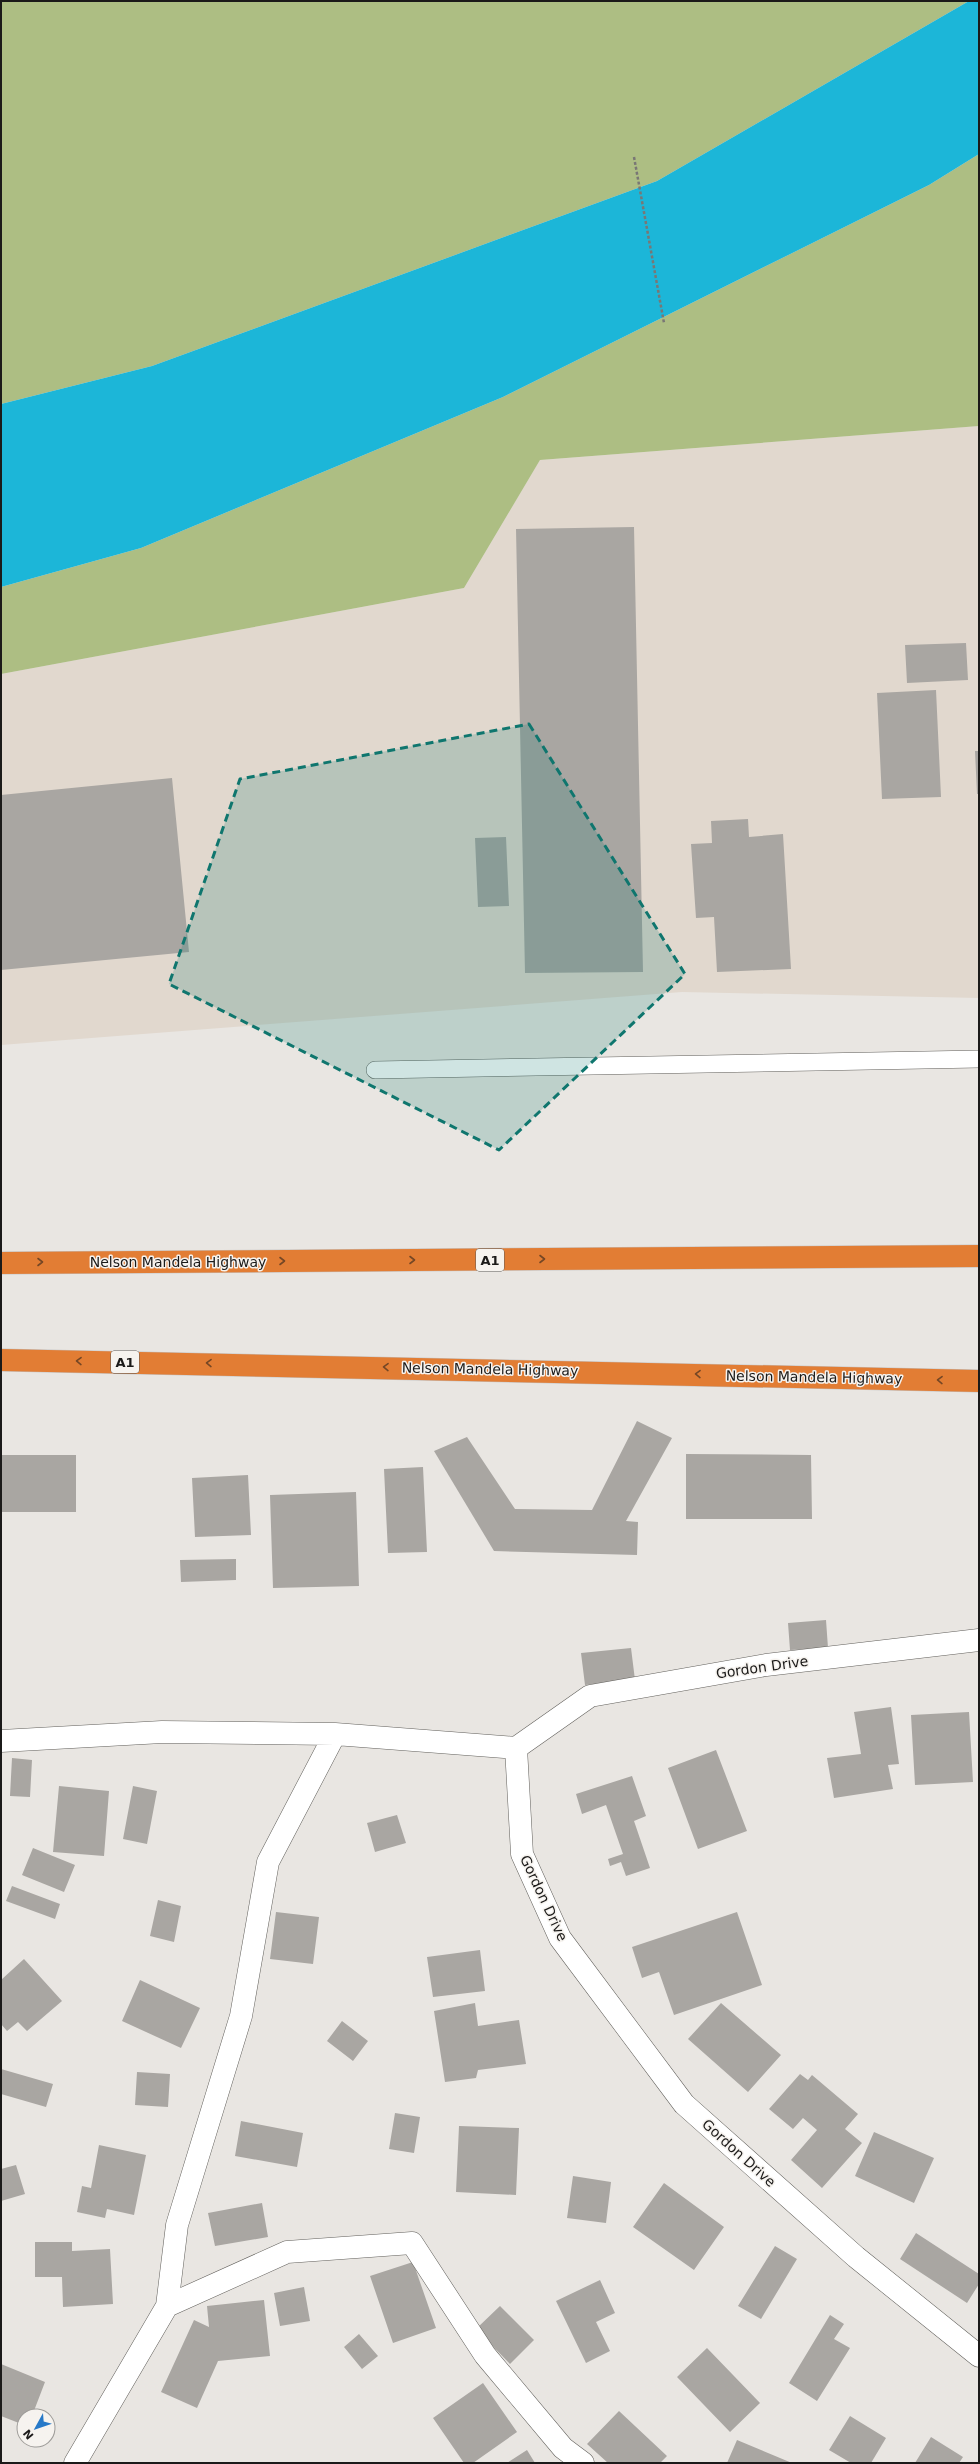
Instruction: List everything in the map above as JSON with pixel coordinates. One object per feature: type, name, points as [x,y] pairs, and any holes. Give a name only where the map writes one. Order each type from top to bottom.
[{"type":"highway","name":"Nelson Mandela Highway","points":[[1,1263],[979,1256]]},
{"type":"highway","name":"Nelson Mandela Highway","points":[[1,1360],[979,1381]]},
{"type":"street","name":"Gordon Drive","points":[[979,1640],[766,1665],[590,1696],[516,1748],[522,1854],[560,1938],[684,2104],[856,2257],[979,2356]]},
{"type":"street","points":[[1,1741],[162,1732],[335,1734],[516,1748]]},
{"type":"street","points":[[75,2463],[167,2306],[177,2225],[241,2016],[268,1862],[335,1734]]},
{"type":"street","points":[[167,2306],[287,2252],[412,2243],[485,2355],[563,2448],[583,2463]]},
{"type":"lane","points":[[375,1070],[979,1059]]},
{"type":"path","points":[[634,156],[664,323]]},
{"type":"highlighted area","points":[[529,724],[685,974],[499,1150],[169,984],[240,779]]},
{"type":"shaded area","points":[[979,426],[979,998],[682,992],[1,1045],[1,674],[464,588],[540,460]]},
{"type":"green space","points":[[1,1],[969,1],[657,181],[152,366],[1,404]]},
{"type":"green space","points":[[979,154],[979,426],[540,460],[464,588],[1,674],[1,587],[141,548],[503,397],[929,185]]},
{"type":"water","points":[[969,1],[979,1],[979,154],[929,185],[503,397],[141,548],[1,587],[1,404],[152,366],[657,181]]},
{"type":"building","points":[[634,527],[643,972],[525,973],[516,529]]},
{"type":"building","points":[[966,643],[968,680],[907,683],[905,645]]},
{"type":"building","points":[[936,690],[941,797],[882,799],[877,693]]},
{"type":"building","points":[[975,751],[979,751],[979,794],[977,794]]},
{"type":"building","points":[[172,778],[189,952],[1,970],[1,795]]},
{"type":"building","points":[[748,819],[749,837],[783,834],[791,969],[717,972],[714,917],[696,918],[691,844],[712,843],[711,821]]},
{"type":"building","points":[[506,837],[509,906],[478,907],[475,838]]},
{"type":"building","points":[[637,1421],[672,1438],[626,1521],[638,1522],[637,1555],[494,1551],[434,1451],[467,1437],[515,1509],[592,1510]]},
{"type":"building","points":[[686,1454],[811,1455],[812,1519],[686,1519]]},
{"type":"building","points":[[1,1455],[76,1455],[76,1512],[1,1512]]},
{"type":"building","points":[[423,1467],[427,1552],[388,1553],[384,1469]]},
{"type":"building","points":[[248,1475],[251,1535],[195,1537],[192,1478]]},
{"type":"building","points":[[356,1492],[359,1586],[273,1588],[270,1495]]},
{"type":"building","points":[[236,1559],[236,1580],[181,1582],[180,1560]]},
{"type":"building","points":[[826,1620],[828,1648],[790,1650],[788,1623]]},
{"type":"building","points":[[631,1648],[635,1680],[585,1685],[581,1653]]},
{"type":"building","points":[[891,1707],[899,1764],[888,1765],[893,1789],[834,1798],[827,1758],[861,1754],[854,1712]]},
{"type":"building","points":[[969,1712],[973,1782],[915,1785],[911,1715]]},
{"type":"building","points":[[716,1750],[747,1831],[698,1849],[668,1768]]},
{"type":"building","points":[[12,1758],[32,1760],[30,1797],[10,1796]]},
{"type":"building","points":[[632,1776],[646,1816],[634,1821],[650,1868],[626,1876],[621,1862],[610,1866],[608,1859],[623,1854],[606,1805],[582,1814],[576,1794]]},
{"type":"building","points":[[59,1786],[109,1791],[104,1856],[53,1852]]},
{"type":"building","points":[[133,1786],[157,1791],[147,1844],[123,1839]]},
{"type":"building","points":[[397,1815],[406,1843],[375,1852],[367,1823]]},
{"type":"building","points":[[33,1848],[75,1865],[64,1892],[22,1875]]},
{"type":"building","points":[[12,1886],[60,1904],[55,1919],[6,1901]]},
{"type":"building","points":[[158,1900],[181,1906],[174,1942],[150,1936]]},
{"type":"building","points":[[276,1912],[319,1917],[313,1964],[270,1959]]},
{"type":"building","points":[[737,1912],[762,1985],[674,2015],[659,1972],[642,1978],[632,1947]]},
{"type":"building","points":[[480,1950],[485,1991],[433,1997],[427,1957]]},
{"type":"building","points":[[24,1959],[62,2001],[27,2031],[18,2022],[7,2031],[1,2024],[1,1980]]},
{"type":"building","points":[[140,1980],[200,2008],[181,2048],[122,2021]]},
{"type":"building","points":[[475,2003],[478,2026],[519,2020],[526,2064],[478,2070],[476,2078],[445,2082],[434,2011]]},
{"type":"building","points":[[721,2003],[781,2055],[748,2092],[688,2039]]},
{"type":"building","points":[[342,2021],[368,2041],[353,2061],[327,2041]]},
{"type":"building","points":[[1,2069],[53,2084],[46,2107],[1,2094]]},
{"type":"building","points":[[137,2072],[170,2074],[168,2107],[135,2105]]},
{"type":"building","points":[[800,2074],[808,2080],[812,2075],[858,2114],[845,2129],[862,2143],[822,2188],[791,2160],[817,2130],[803,2118],[793,2129],[769,2109]]},
{"type":"building","points":[[395,2113],[420,2117],[414,2153],[389,2149]]},
{"type":"building","points":[[241,2121],[303,2133],[297,2167],[235,2156]]},
{"type":"building","points":[[459,2126],[519,2128],[516,2195],[456,2192]]},
{"type":"building","points":[[874,2132],[934,2158],[914,2203],[855,2176]]},
{"type":"building","points":[[99,2145],[146,2155],[134,2215],[107,2209],[105,2218],[77,2212],[82,2186],[91,2188]]},
{"type":"building","points":[[16,2165],[25,2194],[1,2201],[1,2169]]},
{"type":"building","points":[[573,2176],[611,2182],[606,2223],[567,2218]]},
{"type":"building","points":[[664,2183],[724,2227],[694,2270],[633,2227]]},
{"type":"building","points":[[262,2203],[268,2237],[215,2246],[208,2213]]},
{"type":"building","points":[[916,2233],[979,2274],[979,2284],[967,2303],[900,2259]]},
{"type":"building","points":[[35,2242],[72,2242],[72,2251],[110,2249],[113,2304],[63,2307],[62,2277],[35,2277]]},
{"type":"building","points":[[775,2246],[797,2259],[761,2319],[738,2306]]},
{"type":"building","points":[[413,2262],[436,2328],[393,2343],[370,2276]]},
{"type":"building","points":[[600,2280],[615,2313],[596,2322],[610,2351],[586,2363],[556,2301]]},
{"type":"building","points":[[304,2287],[310,2321],[280,2326],[274,2293]]},
{"type":"building","points":[[264,2300],[270,2356],[218,2361],[197,2408],[161,2392],[194,2320],[209,2327],[207,2306]]},
{"type":"building","points":[[500,2306],[534,2340],[510,2364],[476,2329]]},
{"type":"building","points":[[830,2315],[844,2324],[834,2339],[850,2348],[817,2401],[789,2383]]},
{"type":"building","points":[[359,2334],[378,2356],[362,2369],[344,2347]]},
{"type":"building","points":[[707,2348],[760,2403],[730,2432],[677,2377]]},
{"type":"building","points":[[1,2364],[45,2382],[35,2408],[16,2408],[16,2422],[1,2416]]},
{"type":"building","points":[[483,2383],[517,2432],[473,2463],[464,2463],[433,2418]]},
{"type":"building","points":[[619,2411],[667,2456],[660,2463],[608,2463],[587,2444]]},
{"type":"building","points":[[850,2416],[886,2438],[871,2463],[851,2463],[829,2450]]},
{"type":"building","points":[[931,2437],[963,2457],[959,2463],[915,2463]]},
{"type":"building","points":[[737,2440],[792,2463],[727,2463]]},
{"type":"building","points":[[527,2450],[535,2463],[507,2463]]}]
